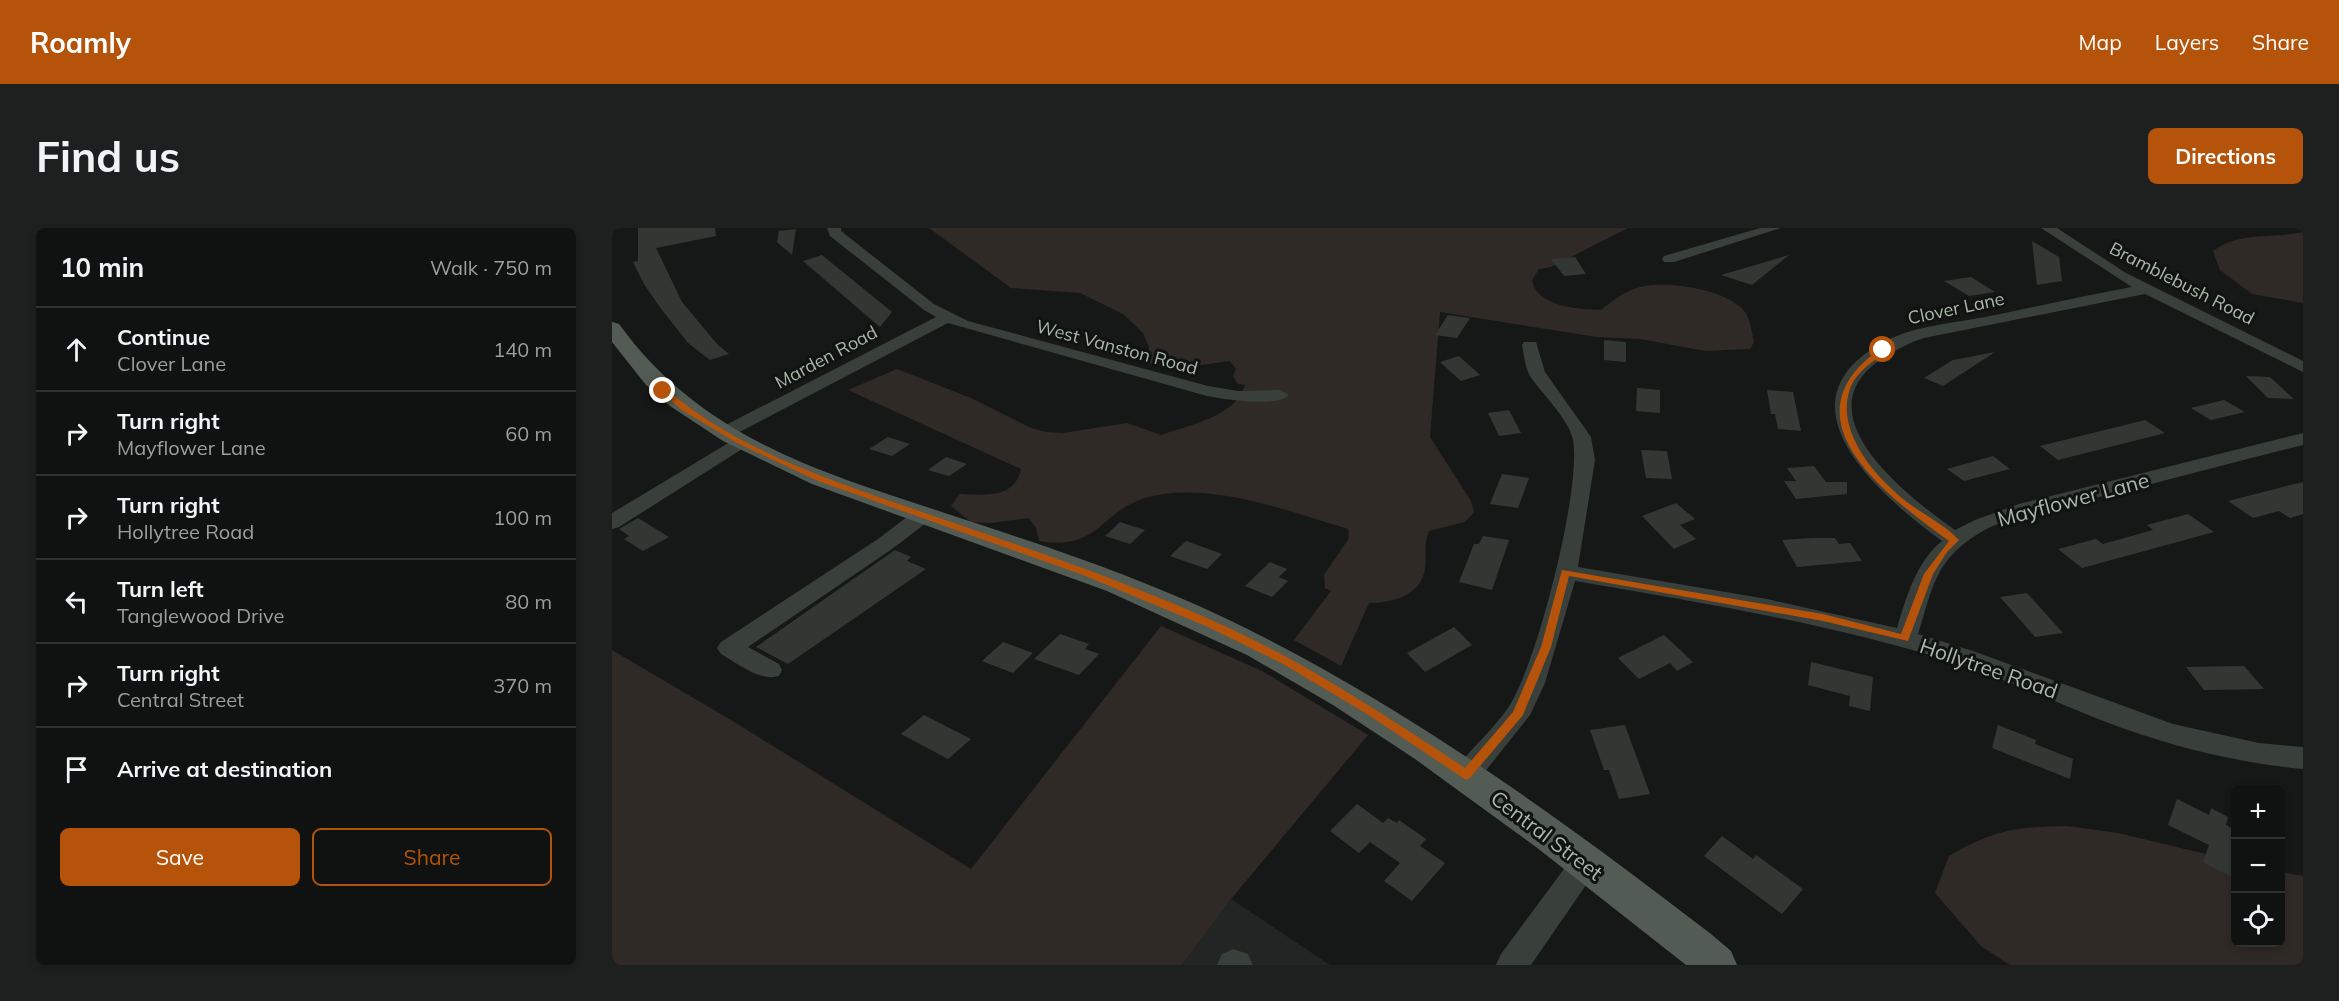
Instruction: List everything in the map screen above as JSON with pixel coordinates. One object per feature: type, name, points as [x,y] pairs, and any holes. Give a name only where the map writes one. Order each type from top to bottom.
[{"type":"main road","name":"Central Street","points":[[612,328],[627,352],[663,391],[684,409],[732,437],[821,479],[1086,573],[1211,624],[1286,662],[1370,711],[1466,775],[1585,862],[1717,965]]},
{"type":"street","name":"West Vanston Road","points":[[834,228],[835,233],[848,244],[922,302],[947,317],[982,331],[1207,391],[1238,396],[1280,395]]},
{"type":"street","points":[[1669,259],[1774,228]]},
{"type":"street","name":"Bramblebush Road","points":[[2048,228],[2109,269],[2301,365]]},
{"type":"street","name":"Clover Lane","points":[[1954,540],[1895,496],[1875,477],[1857,452],[1846,429],[1843,408],[1846,388],[1856,372],[1880,351],[1917,335],[2147,289]]},
{"type":"street","name":"Marden Road","points":[[612,522],[732,437],[947,317]]},
{"type":"street","points":[[1466,775],[1517,715],[1546,647],[1565,572],[1581,492],[1585,447],[1565,410],[1537,373],[1530,345]]},
{"type":"street","name":"Mayflower Lane","points":[[1905,639],[1929,574],[1944,550],[1954,540],[2023,510],[2303,439]]},
{"type":"street","points":[[770,670],[729,648],[885,544],[923,515]]},
{"type":"street","name":"Hollytree Road","points":[[1565,572],[1823,617],[1965,657],[2189,741],[2240,752],[2303,758]]},
{"type":"street","points":[[1512,965],[1585,862]]},
{"type":"shaded area","points":[[929,228],[1628,228],[1551,267],[1539,269],[1532,280],[1535,289],[1542,296],[1559,305],[1601,310],[1619,296],[1640,287],[1665,285],[1696,288],[1725,297],[1737,304],[1747,315],[1754,342],[1750,349],[1705,351],[1640,339],[1597,337],[1440,312],[1430,437],[1471,501],[1474,512],[1465,522],[1429,531],[1425,569],[1418,586],[1404,596],[1369,603],[1341,666],[1294,640],[1331,591],[1325,588],[1324,575],[1349,538],[1348,529],[1247,500],[1220,495],[1169,493],[1130,504],[1087,535],[1059,543],[1039,541],[1036,528],[1029,518],[990,523],[971,522],[951,506],[960,494],[989,494],[1006,490],[1018,479],[1021,469],[848,390],[897,369],[971,398],[1031,428],[1046,432],[1063,433],[1127,423],[1161,435],[1222,412],[1240,396],[1245,385],[1238,384],[1233,376],[1236,369],[1230,361],[1172,369],[1148,363],[1149,347],[1143,333],[1123,314],[1080,293],[1011,288]]},
{"type":"shaded area","points":[[2303,232],[2303,303],[2252,294],[2220,270],[2213,251],[2245,238]]},
{"type":"shaded area","points":[[1161,626],[1262,671],[1368,735],[1231,899],[1182,965],[612,965],[612,650],[736,723],[971,869]]},
{"type":"shaded area","points":[[2067,826],[2118,833],[2231,860],[2231,947],[2285,947],[2285,873],[2303,876],[2303,965],[2010,965],[1981,946],[1935,893],[1949,856],[1993,835],[2033,827]]},
{"type":"shaded area","points":[[1231,899],[1330,965],[1182,965]]},
{"type":"building","points":[[638,228],[715,228],[716,236],[656,248],[682,302],[717,344],[729,354],[710,360],[688,343],[659,306],[633,262],[638,261]]},
{"type":"building","points":[[796,229],[792,255],[777,242],[779,231]]},
{"type":"building","points":[[2032,241],[2059,257],[2062,281],[2037,285]]},
{"type":"building","points":[[822,255],[892,312],[880,327],[803,261]]},
{"type":"building","points":[[1789,255],[1752,285],[1721,275]]},
{"type":"building","points":[[1575,257],[1586,274],[1564,276],[1551,259]]},
{"type":"building","points":[[1971,277],[1995,292],[1969,296],[1944,281]]},
{"type":"building","points":[[1448,315],[1470,318],[1457,338],[1435,335]]},
{"type":"building","points":[[1604,340],[1626,342],[1626,362],[1604,360]]},
{"type":"building","points":[[1995,352],[1943,386],[1924,378],[1953,360]]},
{"type":"building","points":[[1459,356],[1480,375],[1461,381],[1440,362]]},
{"type":"building","points":[[2246,376],[2270,377],[2294,399],[2268,398]]},
{"type":"building","points":[[1637,388],[1660,390],[1660,413],[1636,411]]},
{"type":"building","points":[[1767,390],[1793,392],[1801,431],[1778,429],[1775,414],[1771,414]]},
{"type":"building","points":[[2224,400],[2245,412],[2211,420],[2191,408]]},
{"type":"building","points":[[1509,410],[1521,433],[1499,436],[1488,413]]},
{"type":"building","points":[[2145,420],[2165,433],[2058,460],[2040,446]]},
{"type":"building","points":[[888,437],[910,444],[892,456],[869,449]]},
{"type":"building","points":[[1641,450],[1667,451],[1672,479],[1646,478]]},
{"type":"building","points":[[1993,456],[2010,469],[1964,481],[1947,469]]},
{"type":"building","points":[[946,457],[967,464],[949,476],[928,470]]},
{"type":"building","points":[[1814,466],[1826,482],[1847,482],[1847,494],[1796,499],[1784,481],[1796,481],[1787,468]]},
{"type":"building","points":[[1502,474],[1529,478],[1518,508],[1490,504]]},
{"type":"building","points":[[2303,482],[2303,514],[2290,518],[2279,511],[2253,518],[2228,501]]},
{"type":"building","points":[[1676,503],[1695,519],[1680,525],[1696,539],[1674,549],[1642,516]]},
{"type":"building","points":[[2188,514],[2214,532],[2082,568],[2058,549],[2096,539],[2103,544],[2153,530],[2147,525]]},
{"type":"building","points":[[638,518],[669,537],[643,551],[624,539],[629,536],[619,529]]},
{"type":"building","points":[[1120,522],[1145,530],[1130,544],[1105,536]]},
{"type":"building","points":[[1483,536],[1509,540],[1492,590],[1459,582],[1474,544],[1479,544]]},
{"type":"building","points":[[1835,538],[1839,544],[1850,543],[1862,561],[1797,567],[1782,540]]},
{"type":"building","points":[[1186,541],[1222,554],[1207,569],[1170,556]]},
{"type":"building","points":[[895,550],[911,557],[907,561],[926,569],[788,664],[756,647]]},
{"type":"building","points":[[1270,562],[1287,569],[1279,577],[1288,581],[1272,597],[1245,586]]},
{"type":"building","points":[[2027,593],[2063,633],[2035,637],[2000,597]]},
{"type":"building","points":[[1454,627],[1472,645],[1425,672],[1407,653]]},
{"type":"building","points":[[1060,634],[1089,644],[1085,649],[1099,654],[1079,675],[1034,659]]},
{"type":"building","points":[[1664,635],[1693,662],[1677,671],[1670,663],[1639,679],[1618,658]]},
{"type":"building","points":[[1003,642],[1033,653],[1013,673],[982,661]]},
{"type":"building","points":[[1811,662],[1873,677],[1870,711],[1849,706],[1850,696],[1808,685]]},
{"type":"building","points":[[2244,666],[2264,689],[2204,690],[2186,667]]},
{"type":"building","points":[[924,715],[971,739],[948,759],[901,734]]},
{"type":"building","points":[[1625,725],[1650,794],[1619,799],[1609,770],[1604,770],[1590,730]]},
{"type":"building","points":[[1998,725],[2036,740],[2035,744],[2073,759],[2070,779],[1992,748]]},
{"type":"building","points":[[2177,799],[2209,815],[2211,808],[2228,817],[2226,825],[2231,828],[2231,877],[2203,862],[2209,845],[2168,825]]},
{"type":"building","points":[[1357,804],[1383,823],[1388,818],[1397,823],[1399,820],[1426,839],[1420,846],[1445,863],[1412,901],[1384,881],[1400,863],[1370,842],[1359,853],[1330,831]]},
{"type":"building","points":[[1722,836],[1753,859],[1756,855],[1803,889],[1782,914],[1704,856]]},
{"type":"route","points":[[663,391],[684,409],[778,461],[821,479],[1086,573],[1211,624],[1286,662],[1370,711],[1466,775],[1517,715],[1533,683],[1546,647],[1565,572],[1823,617],[1905,639],[1929,574],[1935,562],[1954,540],[1927,522],[1875,477],[1857,452],[1846,429],[1843,408],[1846,388],[1863,364],[1883,350]]}]
